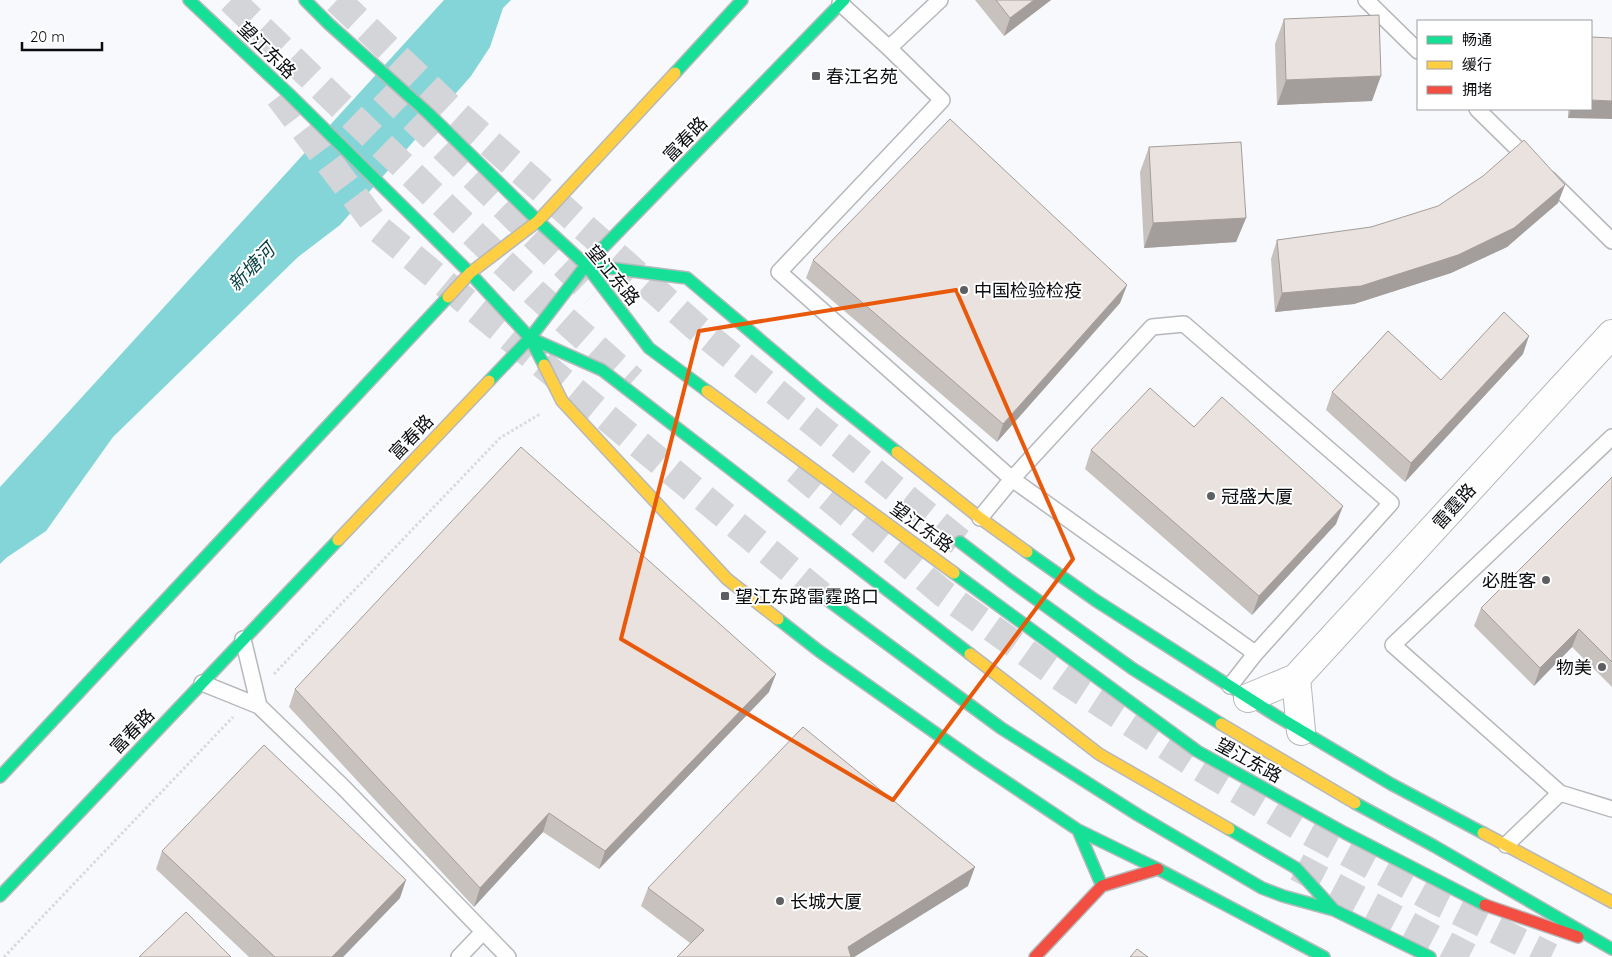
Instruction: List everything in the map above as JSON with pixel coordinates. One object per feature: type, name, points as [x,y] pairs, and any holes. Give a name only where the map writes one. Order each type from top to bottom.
[{"type":"main road","name":"望江东路","points":[[189,0],[289,94],[470,273],[530,338]]},
{"type":"main road","name":"望江东路","points":[[305,0],[586,265],[649,348],[1197,751],[1345,834],[1479,903],[1612,949]]},
{"type":"main road","points":[[0,777],[470,273],[538,221],[742,0]]},
{"type":"main road","name":"富春路","points":[[0,896],[530,338],[586,265],[842,2]]},
{"type":"main road","points":[[586,265],[687,278],[822,392],[980,518],[1095,600],[1239,692],[1391,784],[1612,902]]},
{"type":"main road","points":[[530,338],[562,401],[727,579],[819,651],[978,763],[1078,830],[1324,957]]},
{"type":"main road","points":[[530,338],[602,370],[1099,754],[1296,868],[1334,910]]},
{"type":"main road","points":[[960,542],[1133,669],[1251,743],[1340,796],[1434,846],[1612,949]]},
{"type":"main road","points":[[821,595],[1001,728],[1138,815],[1262,888],[1283,896],[1334,910],[1430,957]]},
{"type":"main road","points":[[1078,830],[1102,886]]},
{"type":"main road","points":[[1035,957],[1102,886],[1158,870]]},
{"type":"street","name":"雷霆路","points":[[1239,692],[1296,678],[1612,334]]},
{"type":"street","points":[[1296,678],[1302,731]]},
{"type":"lane","points":[[889,48],[940,0]]},
{"type":"lane","points":[[1366,0],[1417,51]]},
{"type":"lane","points":[[842,2],[942,100],[779,272],[1012,479],[1255,654]]},
{"type":"lane","points":[[1478,110],[1612,241]]},
{"type":"lane","points":[[980,518],[1012,479],[1152,327],[1184,324],[1391,504],[1255,654],[1239,692]]},
{"type":"lane","points":[[1612,438],[1393,646],[1560,792],[1612,809]]},
{"type":"lane","points":[[243,639],[259,706]]},
{"type":"lane","points":[[202,683],[259,706],[344,787],[508,957]]},
{"type":"lane","points":[[1506,845],[1560,792]]},
{"type":"lane","points":[[460,957],[483,932]]},
{"type":"path","points":[[273,676],[500,438],[562,401]]},
{"type":"path","points":[[4,957],[238,711]]},
{"type":"highlighted area","points":[[956,290],[1073,559],[893,800],[621,639],[699,331]]},
{"type":"water","name":"新塘河","points":[[444,0],[511,0],[503,8],[490,47],[471,76],[340,225],[298,257],[113,437],[46,531],[0,564],[0,487]]},
{"type":"building","points":[[996,0],[1034,0],[1010,18]]},
{"type":"building","points":[[1379,15],[1381,76],[1286,80],[1284,19]]},
{"type":"building","points":[[1592,37],[1612,38],[1612,101],[1592,100]]},
{"type":"building","name":"中国检验检疫","points":[[950,119],[1127,285],[1003,424],[813,260]]},
{"type":"building","points":[[1524,140],[1565,185],[1514,228],[1458,255],[1361,286],[1282,293],[1277,240],[1371,227],[1438,206],[1483,176]]},
{"type":"building","points":[[1241,142],[1246,218],[1153,223],[1149,147]]},
{"type":"building","points":[[1504,312],[1529,336],[1411,463],[1332,392],[1388,331],[1441,380]]},
{"type":"building","name":"冠盛大厦","points":[[1150,388],[1194,427],[1222,397],[1343,506],[1259,596],[1091,450]]},
{"type":"building","points":[[521,447],[776,674],[605,851],[549,813],[480,888],[295,689]]},
{"type":"building","points":[[1612,477],[1612,662],[1579,629],[1540,668],[1481,608]]},
{"type":"building","points":[[803,727],[975,867],[848,947],[851,957],[677,957],[704,930],[648,888]]},
{"type":"building","points":[[264,745],[406,880],[332,957],[275,957],[162,851]]},
{"type":"building","points":[[186,912],[231,957],[139,957]]},
{"type":"building","points":[[1137,949],[1148,957],[1130,957]]},
{"type":"tunnel","points":[[231,0],[535,293],[633,381]]},
{"type":"tunnel","points":[[337,0],[457,114],[696,327],[960,542]]},
{"type":"tunnel","points":[[383,89],[594,294]]},
{"type":"tunnel","points":[[279,96],[380,230],[821,595]]},
{"type":"tunnel","points":[[796,470],[944,594],[1069,683],[1191,762],[1298,826],[1435,900],[1551,957]]},
{"type":"tunnel","points":[[1297,867],[1469,957]]},
{"type":"traffic: fast","points":[[189,0],[289,94],[470,273],[530,338],[544,365]]},
{"type":"traffic: fast","points":[[305,0],[429,114],[538,221],[586,265],[649,348],[707,391]]},
{"type":"traffic: fast","points":[[675,73],[742,0]]},
{"type":"traffic: fast","points":[[489,381],[530,338],[586,265],[844,0]]},
{"type":"traffic: fast","points":[[586,265],[687,278],[822,392],[897,452]]},
{"type":"traffic: fast","points":[[0,777],[448,297]]},
{"type":"traffic: fast","points":[[530,338],[602,370],[970,654]]},
{"type":"traffic: fast","points":[[0,896],[338,540]]},
{"type":"traffic: fast","points":[[960,542],[1133,669],[1221,724]]},
{"type":"traffic: fast","points":[[1027,552],[1095,600],[1275,715],[1391,784],[1483,833]]},
{"type":"traffic: fast","points":[[954,573],[1197,751],[1345,833],[1485,905]]},
{"type":"traffic: fast","points":[[821,595],[1001,728],[1138,815],[1262,888],[1283,896],[1334,910]]},
{"type":"traffic: fast","points":[[778,619],[819,651],[978,763],[1078,830],[1158,869],[1324,957]]},
{"type":"traffic: fast","points":[[1355,803],[1434,846],[1612,949]]},
{"type":"traffic: fast","points":[[1229,829],[1296,868],[1334,910],[1430,957]]},
{"type":"traffic: fast","points":[[1078,830],[1102,886]]},
{"type":"traffic: slow","points":[[448,297],[470,273],[538,221],[675,73]]},
{"type":"traffic: slow","points":[[544,365],[562,401],[727,579],[778,619]]},
{"type":"traffic: slow","points":[[338,540],[489,381]]},
{"type":"traffic: slow","points":[[707,391],[954,573]]},
{"type":"traffic: slow","points":[[897,452],[980,518],[1027,552]]},
{"type":"traffic: slow","points":[[970,654],[1099,754],[1229,829]]},
{"type":"traffic: slow","points":[[1221,724],[1355,803]]},
{"type":"traffic: slow","points":[[1483,833],[1612,902]]},
{"type":"traffic: jam","points":[[1035,957],[1102,886],[1158,869]]},
{"type":"traffic: jam","points":[[1485,905],[1578,937]]},
{"type":"place","name":"春江名苑","points":[[816,76]]},
{"type":"place","name":"中国检验检疫","points":[[964,290]]},
{"type":"place","name":"冠盛大厦","points":[[1211,496]]},
{"type":"place","name":"必胜客","points":[[1546,580]]},
{"type":"place","name":"望江东路雷霆路口","points":[[725,596]]},
{"type":"place","name":"物美","points":[[1602,667]]},
{"type":"place","name":"长城大厦","points":[[780,901]]}]
